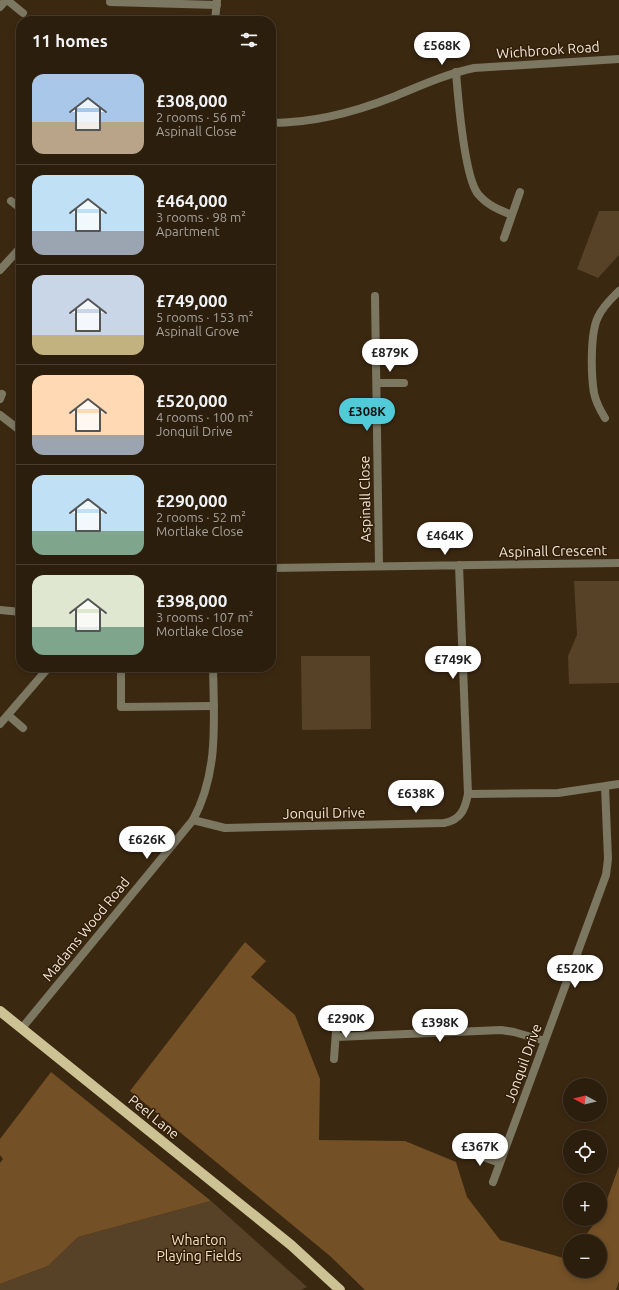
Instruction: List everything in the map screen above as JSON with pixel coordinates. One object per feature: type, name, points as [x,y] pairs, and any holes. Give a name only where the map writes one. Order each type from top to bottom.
[{"type":"main road","name":"Peel Lane","points":[[0,1011],[291,1245],[340,1290]]},
{"type":"street","points":[[0,7],[7,0],[23,13]]},
{"type":"street","points":[[110,2],[217,3],[216,16]]},
{"type":"street","name":"Wichbrook Road","points":[[276,123],[307,120],[344,113],[392,97],[456,72],[474,68],[619,58]]},
{"type":"street","points":[[456,72],[465,146],[471,176],[477,192],[485,202],[512,215]]},
{"type":"street","points":[[504,238],[520,192]]},
{"type":"street","points":[[11,201],[16,205]]},
{"type":"street","points":[[0,270],[16,252]]},
{"type":"street","points":[[604,418],[599,409],[594,393],[594,329],[597,317],[606,304],[619,291]]},
{"type":"street","name":"Aspinall Close","points":[[376,296],[379,566]]},
{"type":"street","points":[[377,383],[404,383]]},
{"type":"street","points":[[0,415],[16,427]]},
{"type":"street","name":"Aspinall Crescent","points":[[276,568],[619,564]]},
{"type":"street","points":[[459,566],[468,794],[558,792],[619,784]]},
{"type":"street","points":[[0,610],[16,612]]},
{"type":"street","points":[[0,724],[45,672]]},
{"type":"street","points":[[121,672],[121,707],[214,706]]},
{"type":"street","name":"Madams Wood Road","points":[[22,1028],[193,820],[203,802],[208,783],[214,743],[213,672]]},
{"type":"street","points":[[8,715],[24,728]]},
{"type":"street","name":"Jonquil Drive","points":[[493,1182],[606,875],[608,859],[605,786]]},
{"type":"street","name":"Jonquil Drive","points":[[193,820],[225,828],[444,823],[452,822],[459,817],[465,807],[468,794]]},
{"type":"street","points":[[334,1059],[338,1017]]},
{"type":"street","points":[[336,1037],[501,1030],[514,1032],[545,1041]]},
{"type":"street","points":[[467,1151],[500,1163]]},
{"type":"green space","points":[[599,211],[619,211],[619,255],[598,278],[577,269]]},
{"type":"green space","points":[[574,581],[619,581],[619,683],[569,684],[568,656],[577,635]]},
{"type":"green space","points":[[301,656],[370,656],[371,729],[302,730]]},
{"type":"green space","name":"Wharton Playing Fields","points":[[211,1201],[307,1287],[301,1290],[0,1290],[0,1284],[48,1266],[78,1237]]},
{"type":"shaded area","points":[[245,942],[266,961],[251,977],[295,1015],[320,1079],[319,1140],[405,1141],[456,1162],[467,1197],[500,1240],[563,1258],[563,1278],[607,1278],[607,1234],[586,1234],[593,1226],[607,1226],[607,1199],[619,1166],[619,1281],[616,1290],[365,1290],[330,1256],[130,1091]]},
{"type":"shaded area","points":[[51,1072],[211,1201],[78,1237],[48,1266],[0,1284],[0,1163],[3,1159],[0,1155],[0,1139]]}]
